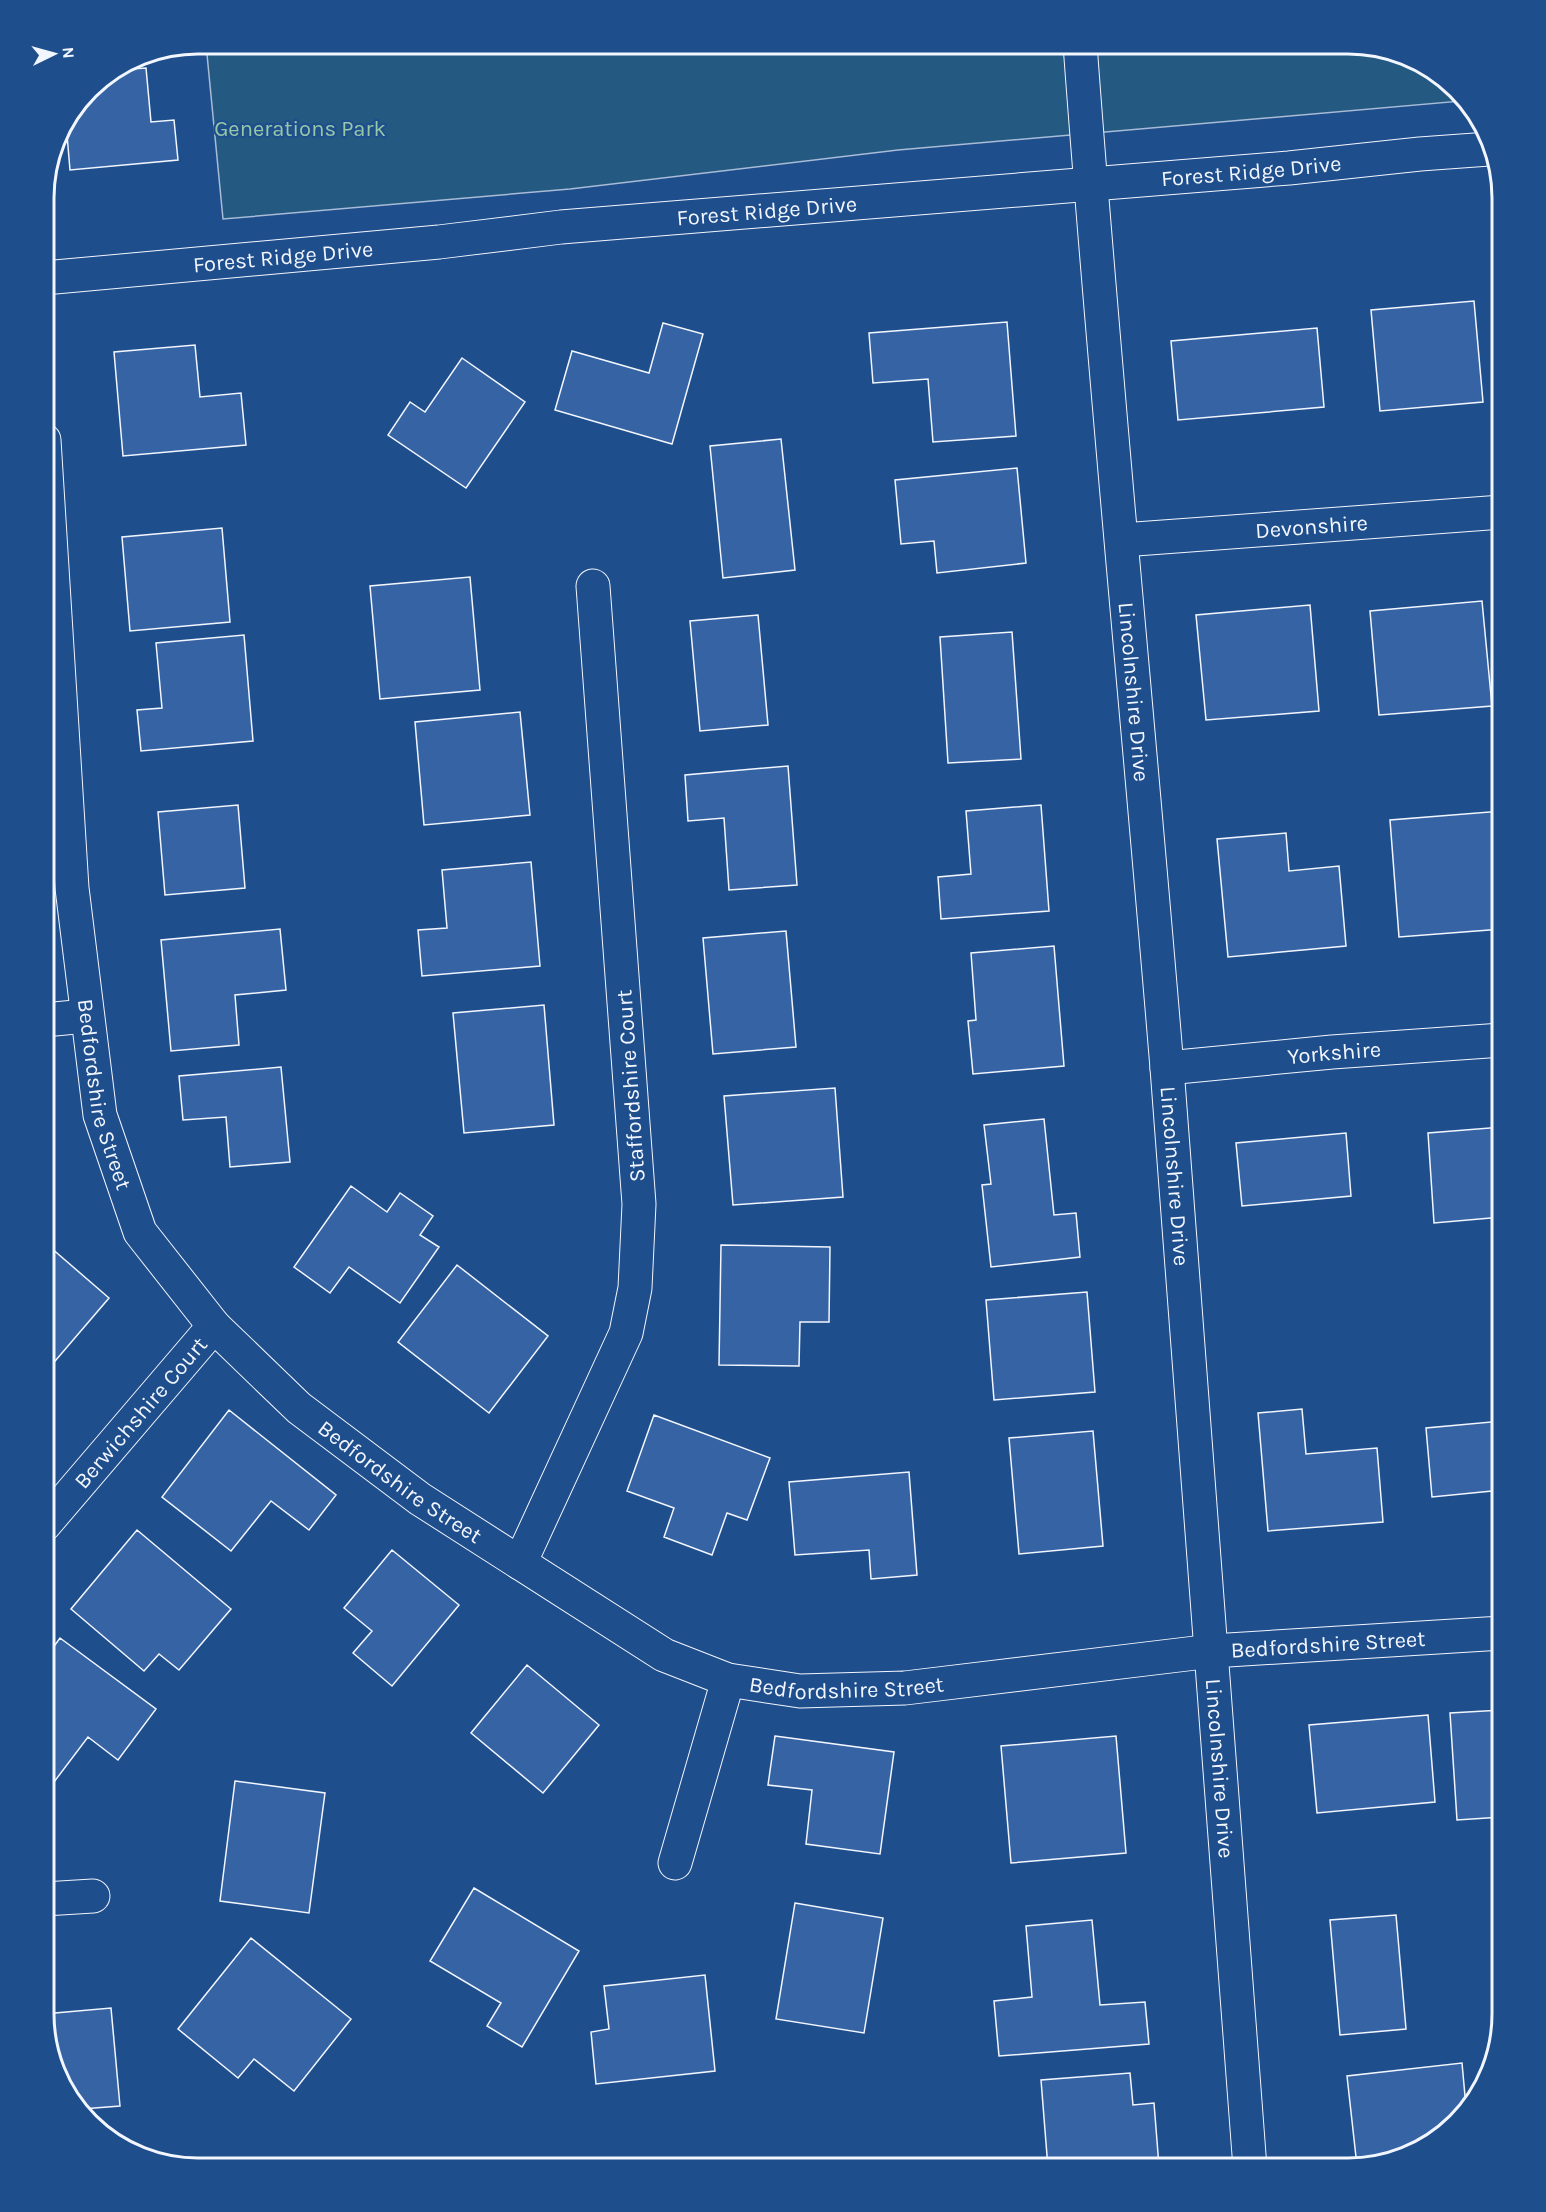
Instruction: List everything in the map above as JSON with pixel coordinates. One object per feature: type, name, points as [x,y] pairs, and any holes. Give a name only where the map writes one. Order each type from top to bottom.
[{"type":"street","name":"Lincolnshire Drive","points":[[1081,54],[1167,1068],[1250,2158]]},
{"type":"street","name":"Forest Ridge Drive","points":[[54,277],[439,242],[561,227],[1483,150]]},
{"type":"street","name":"Devonshire","points":[[1122,540],[1492,513]]},
{"type":"street","name":"Staffordshire Court","points":[[520,1563],[626,1333],[635,1288],[639,1204],[593,586]]},
{"type":"street","name":"Bedfordshire Street","points":[[54,600],[72,888],[86,1016],[100,1115],[140,1232],[214,1326],[299,1408],[420,1499],[664,1655],[728,1680],[800,1691],[905,1688],[1212,1651],[1492,1634]]},
{"type":"street","points":[[54,1019],[86,1016]]},
{"type":"street","name":"Yorkshire","points":[[1167,1068],[1332,1052],[1492,1041]]},
{"type":"street","name":"Berwichshire Court","points":[[54,1513],[214,1326]]},
{"type":"street","points":[[675,1863],[728,1680]]},
{"type":"street","points":[[54,1898],[93,1896]]},
{"type":"green space","name":"Generations Park","points":[[207,54],[1358,54],[1394,62],[1412,69],[1428,78],[1455,102],[898,150],[570,189],[223,219]]},
{"type":"building","points":[[146,68],[151,122],[174,120],[178,160],[70,170],[67,138],[78,118],[96,96],[118,78],[135,69]]},
{"type":"building","points":[[1474,301],[1483,402],[1380,411],[1371,310]]},
{"type":"building","points":[[1007,322],[1016,436],[933,442],[928,379],[873,383],[869,333]]},
{"type":"building","points":[[663,323],[703,334],[672,444],[555,410],[572,351],[649,373]]},
{"type":"building","points":[[1317,328],[1324,407],[1178,420],[1171,341]]},
{"type":"building","points":[[195,345],[200,397],[241,393],[246,445],[123,456],[114,352]]},
{"type":"building","points":[[462,358],[525,402],[466,488],[388,435],[410,402],[425,412]]},
{"type":"building","points":[[781,439],[795,570],[723,578],[710,446]]},
{"type":"building","points":[[1017,468],[1026,563],[937,573],[934,541],[901,544],[895,480]]},
{"type":"building","points":[[222,528],[230,622],[130,631],[122,537]]},
{"type":"building","points":[[470,577],[480,690],[380,699],[370,586]]},
{"type":"building","points":[[1482,601],[1492,706],[1379,715],[1370,611]]},
{"type":"building","points":[[1310,605],[1319,711],[1206,720],[1196,615]]},
{"type":"building","points":[[758,615],[768,725],[700,731],[690,621]]},
{"type":"building","points":[[1012,632],[1021,759],[948,763],[940,637]]},
{"type":"building","points":[[244,635],[253,741],[141,751],[137,710],[162,708],[156,643]]},
{"type":"building","points":[[520,712],[530,815],[424,825],[415,722]]},
{"type":"building","points":[[788,766],[797,885],[729,890],[724,818],[688,821],[685,775]]},
{"type":"building","points":[[238,805],[245,888],[165,895],[158,812]]},
{"type":"building","points":[[1041,805],[1049,911],[941,919],[938,877],[971,874],[966,811]]},
{"type":"building","points":[[1492,812],[1492,930],[1399,937],[1390,820]]},
{"type":"building","points":[[1286,833],[1289,871],[1339,866],[1346,946],[1228,957],[1217,839]]},
{"type":"building","points":[[531,862],[540,966],[422,976],[418,930],[447,928],[442,870]]},
{"type":"building","points":[[280,929],[286,990],[235,995],[239,1045],[171,1051],[161,940]]},
{"type":"building","points":[[786,931],[796,1047],[713,1054],[703,938]]},
{"type":"building","points":[[1054,946],[1064,1066],[973,1074],[968,1021],[976,1020],[971,953]]},
{"type":"building","points":[[544,1005],[554,1125],[464,1133],[453,1013]]},
{"type":"building","points":[[281,1067],[290,1162],[230,1167],[226,1117],[183,1120],[179,1076]]},
{"type":"building","points":[[835,1088],[843,1197],[733,1205],[724,1096]]},
{"type":"building","points":[[1044,1119],[1054,1215],[1076,1213],[1080,1257],[991,1267],[982,1185],[991,1184],[984,1125]]},
{"type":"building","points":[[1492,1128],[1492,1218],[1434,1223],[1428,1133]]},
{"type":"building","points":[[1346,1133],[1351,1196],[1242,1206],[1236,1143]]},
{"type":"building","points":[[351,1186],[387,1212],[400,1193],[433,1216],[420,1235],[439,1247],[400,1303],[349,1267],[330,1293],[294,1267]]},
{"type":"building","points":[[721,1245],[830,1247],[829,1322],[800,1322],[799,1366],[719,1365]]},
{"type":"building","points":[[54,1250],[109,1298],[54,1362]]},
{"type":"building","points":[[457,1265],[548,1336],[489,1413],[398,1342]]},
{"type":"building","points":[[1087,1292],[1095,1392],[994,1400],[986,1300]]},
{"type":"building","points":[[1302,1409],[1306,1454],[1377,1448],[1383,1522],[1268,1531],[1258,1413]]},
{"type":"building","points":[[229,1410],[336,1495],[309,1530],[271,1501],[231,1551],[162,1497]]},
{"type":"building","points":[[654,1415],[770,1458],[747,1520],[727,1513],[712,1555],[664,1537],[674,1508],[627,1491]]},
{"type":"building","points":[[1492,1422],[1492,1491],[1432,1497],[1426,1428]]},
{"type":"building","points":[[1093,1431],[1103,1546],[1019,1554],[1009,1438]]},
{"type":"building","points":[[909,1472],[917,1575],[871,1579],[869,1550],[795,1555],[789,1482]]},
{"type":"building","points":[[137,1530],[231,1609],[179,1670],[159,1654],[144,1671],[71,1609]]},
{"type":"building","points":[[392,1550],[459,1605],[392,1686],[353,1653],[372,1631],[344,1608]]},
{"type":"building","points":[[60,1638],[156,1709],[118,1760],[88,1737],[54,1782],[54,1646]]},
{"type":"building","points":[[527,1665],[599,1725],[543,1793],[471,1733]]},
{"type":"building","points":[[1492,1711],[1492,1818],[1457,1820],[1450,1713]]},
{"type":"building","points":[[1428,1715],[1435,1802],[1317,1813],[1309,1725]]},
{"type":"building","points":[[775,1736],[894,1752],[880,1854],[806,1844],[812,1790],[768,1785]]},
{"type":"building","points":[[1116,1736],[1126,1853],[1011,1863],[1001,1746]]},
{"type":"building","points":[[235,1781],[325,1793],[309,1913],[220,1901]]},
{"type":"building","points":[[474,1888],[579,1951],[522,2047],[487,2026],[501,2003],[430,1961]]},
{"type":"building","points":[[795,1903],[883,1918],[864,2033],[776,2019]]},
{"type":"building","points":[[1396,1915],[1406,2029],[1340,2035],[1330,1920]]},
{"type":"building","points":[[1092,1920],[1100,2005],[1145,2002],[1149,2044],[999,2056],[994,2001],[1032,1997],[1026,1926]]},
{"type":"building","points":[[251,1938],[351,2019],[294,2091],[254,2059],[238,2078],[178,2029]]},
{"type":"building","points":[[705,1975],[715,2071],[596,2084],[591,2032],[609,2029],[604,1986]]},
{"type":"building","points":[[111,2008],[120,2106],[90,2108],[78,2094],[59,2051],[54,2013]]},
{"type":"building","points":[[1462,2063],[1465,2097],[1450,2116],[1420,2139],[1385,2153],[1356,2158],[1347,2076]]},
{"type":"building","points":[[1130,2073],[1133,2105],[1154,2103],[1158,2158],[1047,2158],[1041,2080]]}]
